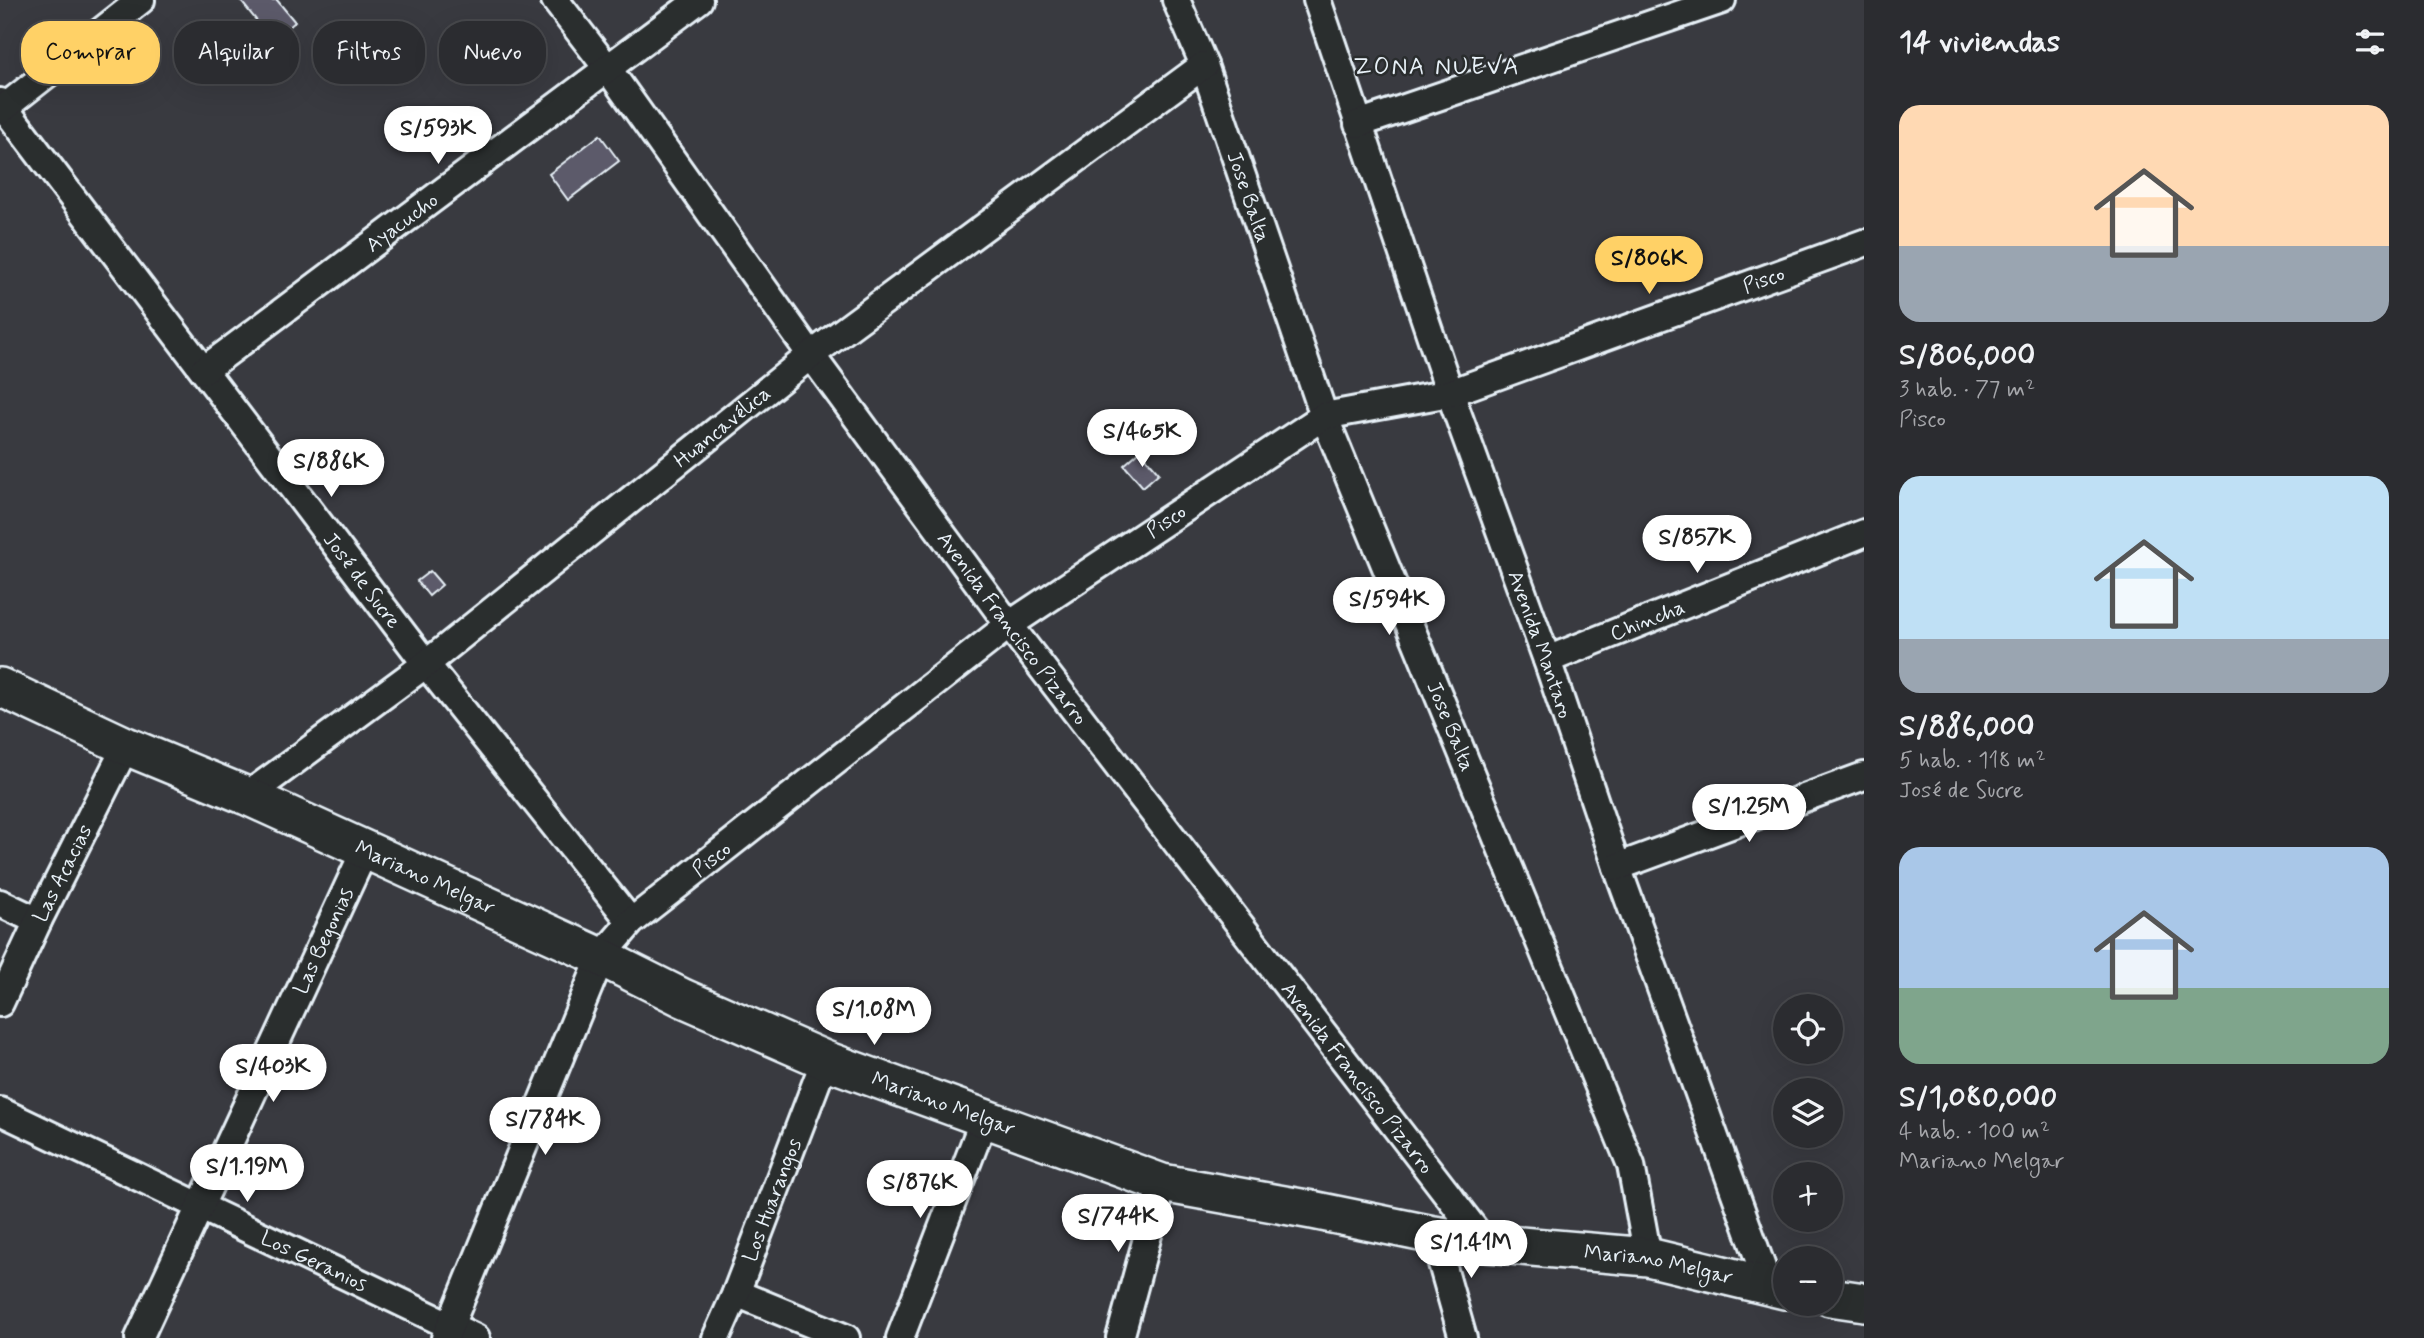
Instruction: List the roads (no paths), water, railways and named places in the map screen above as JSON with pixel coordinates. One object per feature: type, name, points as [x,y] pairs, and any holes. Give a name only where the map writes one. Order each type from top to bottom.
[{"type":"main road","name":"Mariano Melgar","points":[[0,687],[126,746],[247,796],[601,957],[683,998],[825,1060],[1162,1183],[1485,1243],[1648,1257],[1773,1288]]},
{"type":"main road","points":[[1843,1299],[1864,1302]]},
{"type":"street","points":[[1,107],[141,0]]},
{"type":"street","name":"Avenida Francisco Pizarro","points":[[555,0],[608,69],[811,355],[1009,625],[1485,1243]]},
{"type":"street","name":"Ayacucho","points":[[204,370],[699,0]]},
{"type":"street","name":"Jose Balta","points":[[1176,0],[1204,65],[1324,416],[1631,1164],[1648,1257]]},
{"type":"street","name":"Avenida Mantaro","points":[[1317,0],[1450,393],[1547,660],[1617,867],[1773,1278]]},
{"type":"street","points":[[1358,124],[1722,0]]},
{"type":"street","name":"Huancavélica","points":[[247,796],[426,664],[811,355],[1204,65]]},
{"type":"street","name":"José de Sucre","points":[[1,107],[426,664],[631,922]]},
{"type":"street","name":"Pisco","points":[[447,1332],[601,957],[631,922],[1009,625],[1324,416],[1450,393],[1864,243]]},
{"type":"street","name":"Chincha","points":[[1547,660],[1864,533]]},
{"type":"street","name":"Las Acacias","points":[[0,1003],[38,920],[126,746]]},
{"type":"street","points":[[1617,867],[1864,776]]},
{"type":"street","name":"Las Begonias","points":[[139,1338],[365,850]]},
{"type":"street","points":[[0,903],[38,920]]},
{"type":"street","name":"Los Huarangos","points":[[716,1338],[736,1293],[825,1060]]},
{"type":"street","name":"Los Geranios","points":[[0,1111],[447,1332],[476,1338]]},
{"type":"street","points":[[900,1338],[984,1119]]},
{"type":"street","points":[[1120,1338],[1162,1183]]},
{"type":"street","points":[[1434,1235],[1463,1338]]},
{"type":"street","points":[[736,1293],[846,1338]]},
{"type":"district","name":"ZONA NUEVA","points":[[1437,66]]}]
